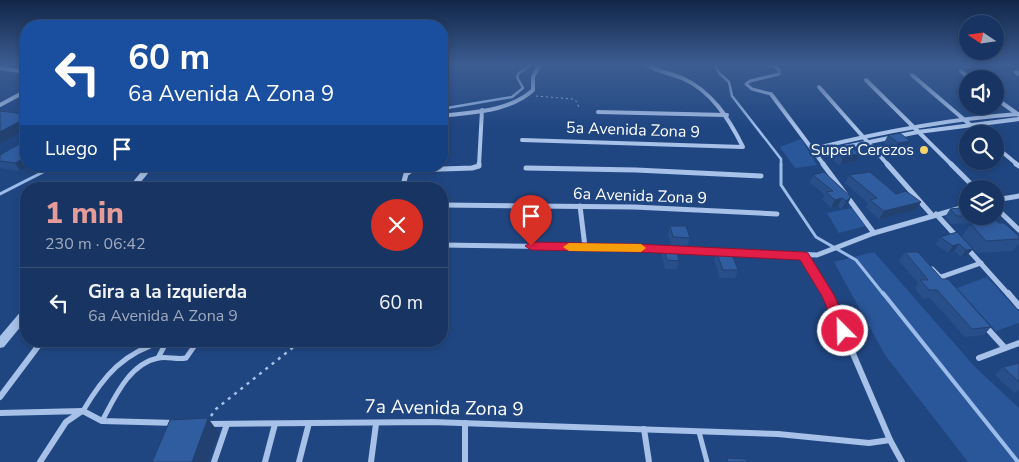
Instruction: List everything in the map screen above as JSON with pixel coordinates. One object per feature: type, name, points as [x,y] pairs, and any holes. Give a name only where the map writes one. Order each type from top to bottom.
[{"type":"street","points":[[448,115],[514,104],[528,95],[533,90],[533,86]]},
{"type":"street","points":[[696,86],[727,115]]},
{"type":"street","points":[[872,86],[967,180]]},
{"type":"street","points":[[924,86],[970,124]]},
{"type":"street","points":[[819,87],[864,139],[1019,306]]},
{"type":"street","points":[[771,94],[874,233]]},
{"type":"street","points":[[0,105],[20,95]]},
{"type":"street","points":[[1004,105],[1019,116]]},
{"type":"street","points":[[448,168],[477,167],[480,164],[482,110]]},
{"type":"street","points":[[598,112],[727,115]]},
{"type":"street","name":"5a Avenida Zona 9","points":[[522,140],[743,147],[727,115]]},
{"type":"street","points":[[814,151],[914,127],[964,119],[1019,116]]},
{"type":"street","points":[[864,139],[1019,116]]},
{"type":"street","points":[[1004,154],[1019,166]]},
{"type":"street","points":[[526,168],[636,170],[761,176]]},
{"type":"street","points":[[137,182],[145,172]]},
{"type":"street","points":[[1004,198],[1019,196]]},
{"type":"street","name":"6a Avenida Zona 9","points":[[448,204],[580,206],[777,214]]},
{"type":"street","points":[[580,206],[584,247]]},
{"type":"street","points":[[448,245],[584,247],[804,256],[817,255],[874,233],[959,208]]},
{"type":"street","points":[[1004,216],[1019,230]]},
{"type":"street","points":[[804,256],[828,295],[890,440],[902,462]]},
{"type":"street","points":[[924,261],[954,292]]},
{"type":"street","points":[[941,278],[981,263]]},
{"type":"street","points":[[0,344],[20,320]]},
{"type":"street","points":[[979,320],[1005,348]]},
{"type":"street","points":[[979,358],[1019,343]]},
{"type":"street","points":[[0,397],[38,347]]},
{"type":"street","points":[[40,462],[66,422],[83,411]]},
{"type":"street","points":[[0,413],[83,411],[102,421],[180,423]]},
{"type":"street","points":[[465,462],[466,422]]},
{"type":"street","name":"7a Avenida Zona 9","points":[[198,424],[466,422],[778,434],[869,443],[890,440]]},
{"type":"street","points":[[299,462],[309,423]]},
{"type":"street","points":[[214,462],[227,424]]},
{"type":"street","points":[[265,462],[276,424]]},
{"type":"street","points":[[371,462],[376,424]]},
{"type":"street","points":[[644,429],[649,462]]},
{"type":"lane","points":[[747,86],[771,94]]},
{"type":"lane","points":[[83,411],[102,381],[121,360],[143,347]]},
{"type":"lane","points":[[158,358],[163,347]]},
{"type":"lane","points":[[102,421],[129,376],[140,366],[158,358],[182,360],[192,352],[195,347]]},
{"type":"lane","points":[[177,431],[180,423]]},
{"type":"lane","points":[[700,432],[707,462]]},
{"type":"path","points":[[528,95],[573,99],[577,102],[579,108]]},
{"type":"path","points":[[207,424],[216,409],[294,347]]},
{"type":"shaded area","points":[[801,139],[817,165],[795,168],[780,147]]},
{"type":"shaded area","points":[[852,208],[865,226],[839,233],[827,213]]},
{"type":"shaded area","points":[[874,252],[975,367],[1019,408],[1019,462],[968,462],[885,355],[834,262]]},
{"type":"shaded area","points":[[987,277],[1019,312],[1019,323],[996,331],[957,288]]},
{"type":"building","points":[[0,111],[20,113],[20,121],[0,132]]},
{"type":"building","points":[[900,133],[910,141],[898,143],[888,135]]},
{"type":"building","points":[[20,143],[20,160],[15,163],[0,161],[0,155]]},
{"type":"building","points":[[852,148],[860,153],[843,158],[835,152]]},
{"type":"building","points":[[824,172],[851,197],[846,201],[842,198],[835,200],[826,192],[833,191],[813,175]]},
{"type":"building","points":[[870,172],[896,194],[906,191],[921,202],[884,211],[870,200],[877,198],[849,175]]},
{"type":"building","points":[[959,208],[959,216],[957,216],[950,209]]},
{"type":"building","points":[[1004,223],[1019,236],[1019,239],[986,241],[972,225],[1004,225]]},
{"type":"building","points":[[670,226],[686,226],[690,238],[673,237]]},
{"type":"building","points":[[957,232],[973,249],[966,250],[959,244],[953,246],[940,237]]},
{"type":"building","points":[[664,247],[676,247],[679,261],[667,260]]},
{"type":"building","points":[[716,251],[731,252],[738,270],[723,270]]},
{"type":"building","points":[[905,252],[918,252],[942,279],[948,279],[991,327],[972,329],[937,290],[929,290],[920,280],[928,280]]},
{"type":"building","points":[[1019,363],[1019,382],[1003,367]]},
{"type":"building","points":[[208,418],[192,462],[152,462],[170,420]]},
{"type":"building","points":[[727,458],[746,459],[747,462],[728,462]]},
{"type":"waterway","points":[[448,108],[512,97],[523,88],[522,86]]},
{"type":"waterway","points":[[730,86],[732,96],[781,159],[781,185],[816,237],[856,260],[884,295]]},
{"type":"waterway","points":[[24,182],[43,172]]},
{"type":"waterway","points":[[0,194],[20,184]]},
{"type":"waterway","points":[[883,293],[1018,462]]},
{"type":"slow traffic","points":[[569,247],[641,248]]},
{"type":"place","name":"Super Cerezos","points":[[924,150]]},
{"type":"route","points":[[531,246],[637,248],[804,256],[828,295],[843,331]]}]
